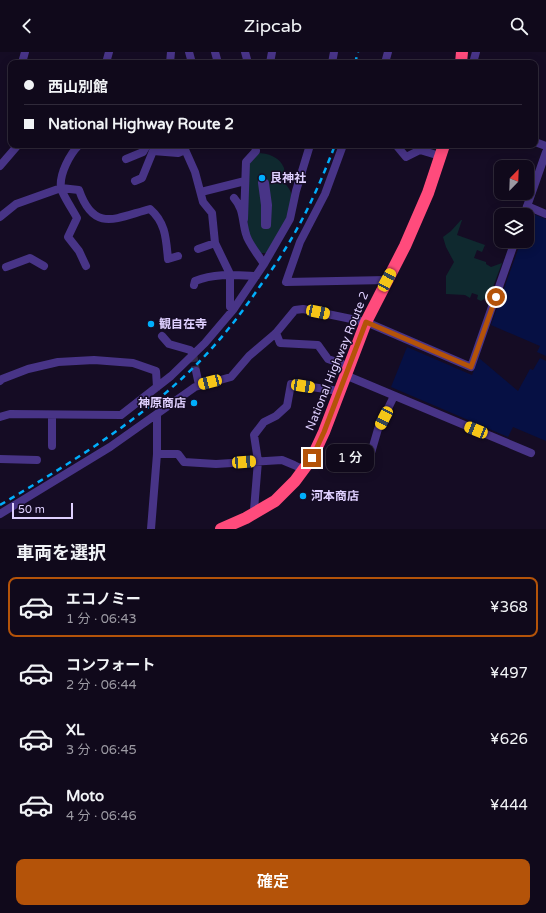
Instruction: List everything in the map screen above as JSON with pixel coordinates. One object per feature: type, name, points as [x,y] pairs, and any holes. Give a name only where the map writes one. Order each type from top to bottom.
[{"type":"highway","name":"National Highway Route 2","points":[[221,529],[275,502],[304,470],[318,445],[366,322],[405,246],[428,194],[442,150]]},
{"type":"street","points":[[0,166],[15,148]]},
{"type":"street","points":[[76,148],[72,152],[67,162],[61,188],[77,218],[68,236],[79,251],[86,266]]},
{"type":"street","points":[[126,159],[143,152],[145,148]]},
{"type":"street","points":[[135,181],[142,178],[153,152],[178,153],[183,148]]},
{"type":"street","points":[[184,148],[195,172],[203,202],[212,213],[215,243],[230,274],[230,307],[232,310]]},
{"type":"street","points":[[256,148],[256,151],[246,162],[244,219],[246,235],[264,264]]},
{"type":"street","points":[[0,417],[10,414],[121,415],[171,376],[205,343],[232,310],[264,264],[290,219],[296,191],[309,148]]},
{"type":"street","points":[[342,148],[325,194],[300,242],[286,282],[387,280]]},
{"type":"street","points":[[398,148],[406,157],[419,148]]},
{"type":"street","points":[[427,148],[442,150]]},
{"type":"street","points":[[546,152],[527,206],[546,214]]},
{"type":"street","points":[[201,192],[245,181]]},
{"type":"street","points":[[0,217],[16,204],[61,188],[79,190],[84,204],[98,218],[109,220],[150,209],[157,215],[165,230],[168,259],[178,256]]},
{"type":"street","points":[[234,198],[239,203],[244,219]]},
{"type":"street","points":[[198,249],[215,243]]},
{"type":"street","points":[[0,514],[110,447],[199,385],[231,377],[249,356],[276,333],[295,310],[303,309],[366,322],[471,367],[513,248]]},
{"type":"street","points":[[6,267],[30,258],[44,266]]},
{"type":"street","points":[[194,285],[195,282],[206,277],[230,274],[256,276]]},
{"type":"street","points":[[276,333],[280,343],[318,345],[328,359],[346,371],[394,396],[531,453]]},
{"type":"street","points":[[162,336],[169,344],[190,350],[193,354]]},
{"type":"street","points":[[0,381],[2,378],[28,369],[58,362],[94,360],[133,363],[156,371],[157,387]]},
{"type":"street","points":[[196,371],[199,385]]},
{"type":"street","points":[[261,510],[254,510],[258,461],[254,435],[264,422],[276,416],[287,406],[291,384],[339,391]]},
{"type":"street","points":[[371,452],[378,429],[394,396]]},
{"type":"street","points":[[151,529],[157,454],[157,414]]},
{"type":"street","points":[[52,415],[52,446]]},
{"type":"street","points":[[157,454],[178,454],[184,462],[216,464],[282,460],[304,470]]},
{"type":"street","points":[[0,459],[37,460]]},
{"type":"green space","points":[[257,153],[273,156],[280,161],[284,168],[283,181],[292,195],[290,213],[268,253],[259,253],[248,235],[247,163]]},
{"type":"green space","points":[[461,220],[457,235],[485,245],[482,252],[477,250],[474,258],[486,262],[486,264],[491,267],[502,263],[490,295],[481,301],[477,299],[478,295],[472,293],[470,298],[465,295],[446,294],[446,276],[454,262],[446,247],[443,237]]},
{"type":"shaded area","points":[[534,214],[546,219],[546,356],[537,352],[540,346],[491,325],[518,248],[534,248]]},
{"type":"shaded area","points":[[407,347],[472,375],[479,358],[518,391],[530,369],[533,370],[540,358],[546,361],[546,441],[513,427],[508,437],[391,387]]},
{"type":"tunnel","points":[[193,354],[196,371]]},
{"type":"railway","points":[[356,60],[358,52]]},
{"type":"railway","points":[[0,505],[52,474],[128,423],[175,385],[197,364],[222,337],[244,308],[290,241],[312,201],[334,148]]},
{"type":"place","name":"艮神社","points":[[262,178]]},
{"type":"place","name":"観自在寺","points":[[151,324]]},
{"type":"place","name":"神原商店","points":[[194,403]]},
{"type":"place","name":"河本商店","points":[[303,496]]},
{"type":"route","points":[[312,458],[324,432],[366,322],[471,367],[496,297]]}]
